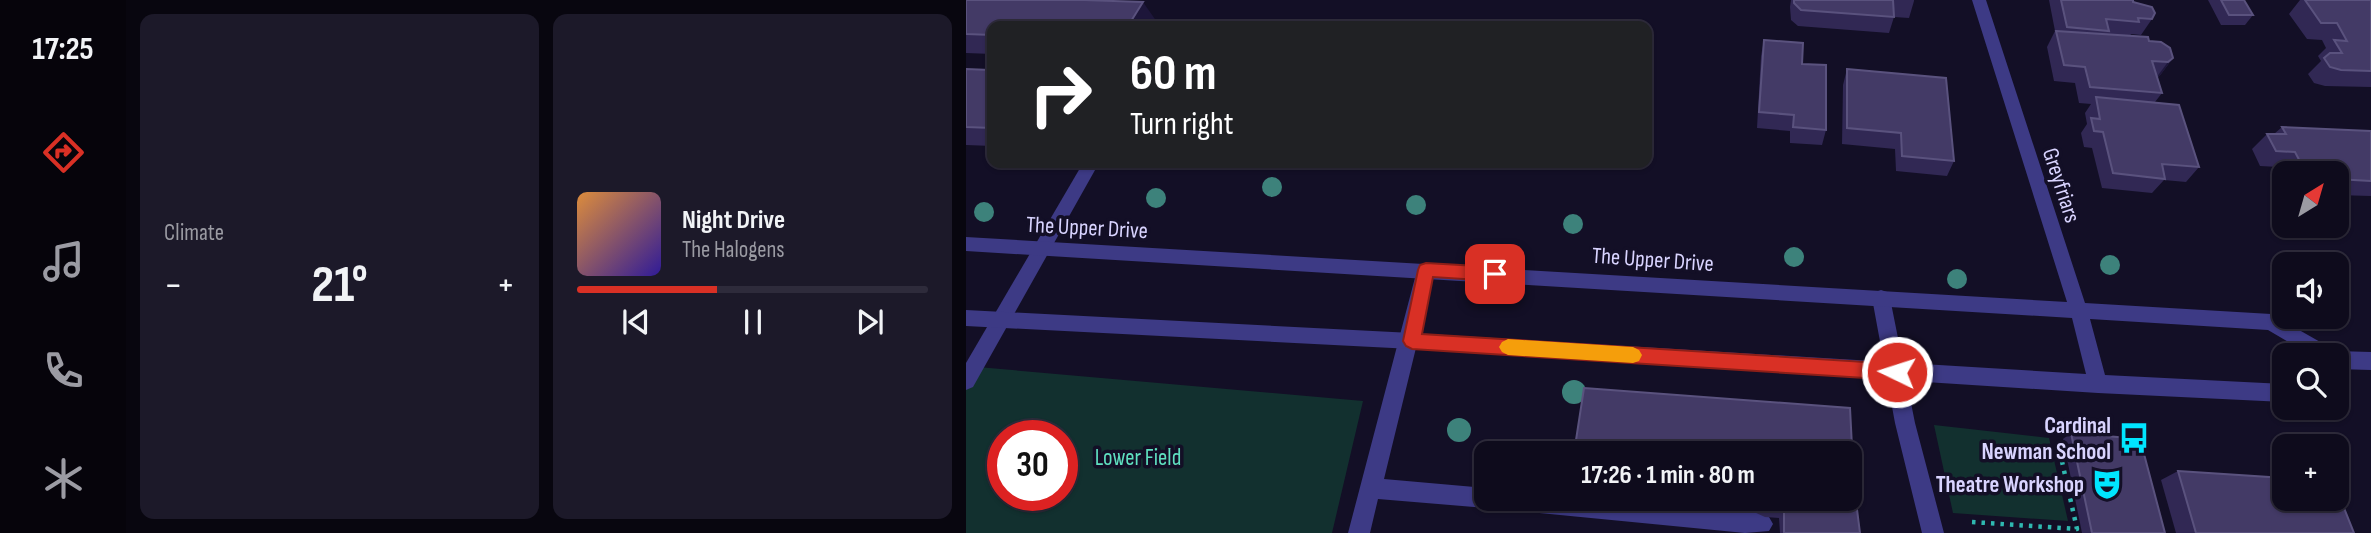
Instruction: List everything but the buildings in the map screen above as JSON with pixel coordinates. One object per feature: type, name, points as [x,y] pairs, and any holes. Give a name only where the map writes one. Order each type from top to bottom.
[{"type":"street","name":"Greyfriars","points":[[1979,0],[2079,311],[2098,384]]},
{"type":"street","points":[[966,381],[1088,168]]},
{"type":"street","name":"The Upper Drive","points":[[966,244],[2271,322],[2307,343]]},
{"type":"street","points":[[1359,533],[1392,402],[1412,341],[1426,270]]},
{"type":"street","points":[[1881,298],[1905,424],[1931,526]]},
{"type":"street","points":[[966,318],[1412,341],[2272,392]]},
{"type":"street","name":"The Upper Drive","points":[[2349,360],[2371,361]]},
{"type":"street","points":[[1371,488],[1474,497]]},
{"type":"street","points":[[1625,511],[1762,524]]},
{"type":"path","points":[[1931,526],[2077,531],[2057,439]]},
{"type":"green space","name":"Lower Field","points":[[966,366],[1363,401],[1332,533],[966,533]]},
{"type":"green space","points":[[1934,425],[2049,438],[2068,521],[1953,513]]},
{"type":"slow traffic","points":[[1508,347],[1633,355]]},
{"type":"place","name":"Cardinal Newman School","points":[[2134,438]]},
{"type":"place","name":"Theatre Workshop","points":[[2107,484]]},
{"type":"route","points":[[1495,274],[1426,270],[1412,341],[1897,372]]}]
